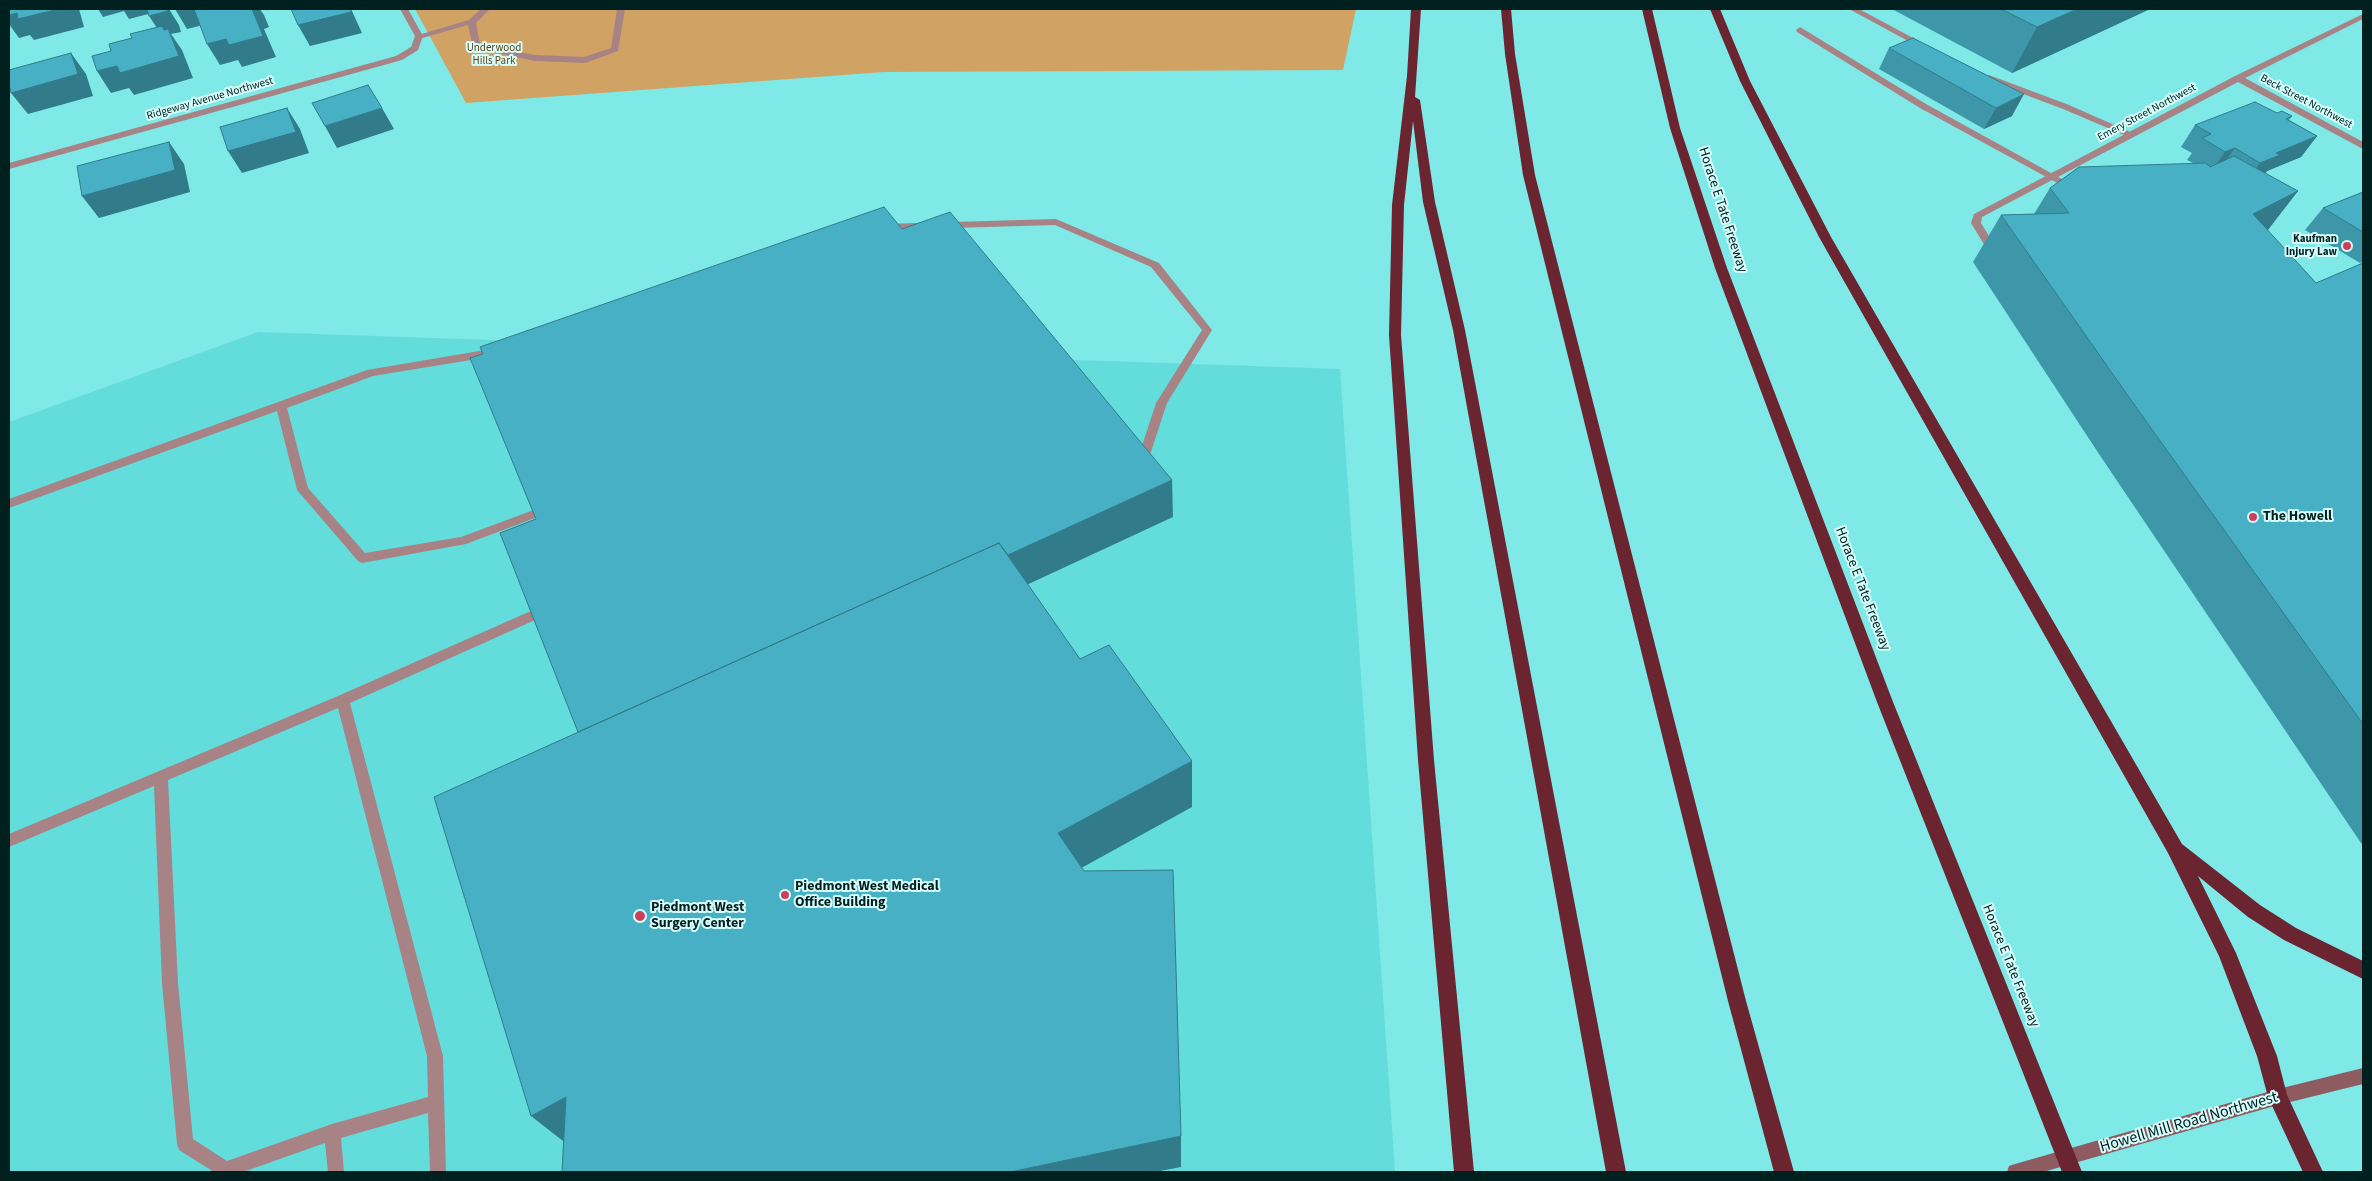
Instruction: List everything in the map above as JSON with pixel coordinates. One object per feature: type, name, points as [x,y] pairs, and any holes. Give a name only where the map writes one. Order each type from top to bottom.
[{"type":"highway","points":[[1416,9],[1412,76],[1398,205],[1395,335],[1426,760],[1464,1172]]},
{"type":"highway","points":[[1506,9],[1510,54],[1529,175],[1737,1001],[1784,1172]]},
{"type":"highway","name":"Horace E Tate Freeway","points":[[1647,9],[1675,128],[1732,296],[1885,702],[2072,1172]]},
{"type":"highway","points":[[1715,9],[1745,81],[1825,237],[2174,847],[2237,975],[2267,1056],[2278,1097],[2313,1172]]},
{"type":"highway","points":[[1412,76],[1429,202],[1459,330],[1616,1172]]},
{"type":"highway","points":[[2174,847],[2254,911],[2290,934],[2363,970]]},
{"type":"main road","name":"Howell Mill Road Northwest","points":[[2015,1172],[2278,1097],[2363,1076]]},
{"type":"street","points":[[404,9],[419,36],[472,22],[486,9]]},
{"type":"street","points":[[472,22],[476,46],[534,58],[585,60],[616,49],[621,9]]},
{"type":"street","points":[[1853,9],[1936,52]]},
{"type":"street","name":"Emery Street Northwest","points":[[1992,249],[1976,223],[1978,216],[2238,78],[2363,16]]},
{"type":"street","points":[[1800,30],[1923,106],[2086,195]]},
{"type":"street","name":"Ridgeway Avenue Northwest","points":[[9,166],[399,58],[415,48],[419,36]]},
{"type":"street","points":[[1978,74],[2066,107],[2132,135]]},
{"type":"street","name":"Beck Street Northwest","points":[[2238,78],[2363,146]]},
{"type":"street","points":[[870,227],[1056,222],[1155,265],[1207,330],[1162,403],[1142,464]]},
{"type":"street","points":[[9,504],[371,373],[509,349]]},
{"type":"street","points":[[281,406],[303,490],[362,558],[462,541],[539,512]]},
{"type":"street","points":[[9,841],[343,700],[540,612]]},
{"type":"street","points":[[343,700],[435,1056],[438,1172]]},
{"type":"street","points":[[161,777],[170,982],[185,1144],[226,1170],[332,1132],[436,1103]]},
{"type":"street","points":[[332,1132],[336,1172]]},
{"type":"shaded area","points":[[258,332],[1340,369],[1395,1172],[9,1172],[9,422]]},
{"type":"green space","name":"Underwood Hills Park","points":[[415,9],[1356,9],[1343,70],[884,72],[466,103]]},
{"type":"building","points":[[9,9],[59,9],[18,19],[17,13],[9,15]]},
{"type":"building","points":[[147,9],[167,9],[168,11],[149,16]]},
{"type":"building","points":[[194,9],[252,9],[263,36],[229,45],[226,39],[207,44]]},
{"type":"building","points":[[291,9],[350,9],[351,12],[298,25]]},
{"type":"building","points":[[2001,9],[2077,9],[2037,27]]},
{"type":"building","points":[[162,26],[164,30],[168,29],[179,56],[120,73],[117,66],[97,71],[92,56],[111,51],[109,44],[132,38],[130,34]]},
{"type":"building","points":[[1913,38],[2024,94],[1996,108],[1889,48]]},
{"type":"building","points":[[71,53],[78,74],[11,93],[9,70]]},
{"type":"building","points":[[368,85],[382,108],[325,126],[312,103]]},
{"type":"building","points":[[2255,102],[2277,113],[2282,111],[2292,116],[2286,119],[2317,136],[2276,153],[2280,155],[2260,163],[2235,148],[2225,152],[2202,138],[2211,134],[2195,125]]},
{"type":"building","points":[[287,108],[296,132],[228,151],[220,127]]},
{"type":"building","points":[[169,142],[175,170],[82,196],[77,166]]},
{"type":"building","name":"The Howell","points":[[2234,156],[2298,191],[2253,214],[2316,283],[2363,263],[2363,724],[2001,215],[2069,213],[2050,188],[2079,167],[2206,163],[2210,167]]},
{"type":"building","points":[[2363,192],[2363,232],[2323,208]]},
{"type":"building","points":[[884,207],[902,229],[950,212],[1172,480],[1008,555],[999,543],[578,732],[500,533],[536,519],[470,358],[483,354],[480,347]]},
{"type":"building","name":"Piedmont West Medical Office Building","points":[[999,543],[1080,659],[1109,645],[1192,761],[1058,833],[1084,871],[1173,870],[1181,1136],[1010,1172],[562,1172],[566,1097],[531,1116],[434,797]]},
{"type":"place","name":"Kaufman Injury Law","points":[[2347,246]]},
{"type":"place","name":"The Howell","points":[[2253,517]]},
{"type":"place","name":"Piedmont West Medical Office Building","points":[[785,895]]},
{"type":"place","name":"Piedmont West Surgery Center","points":[[640,916]]}]
